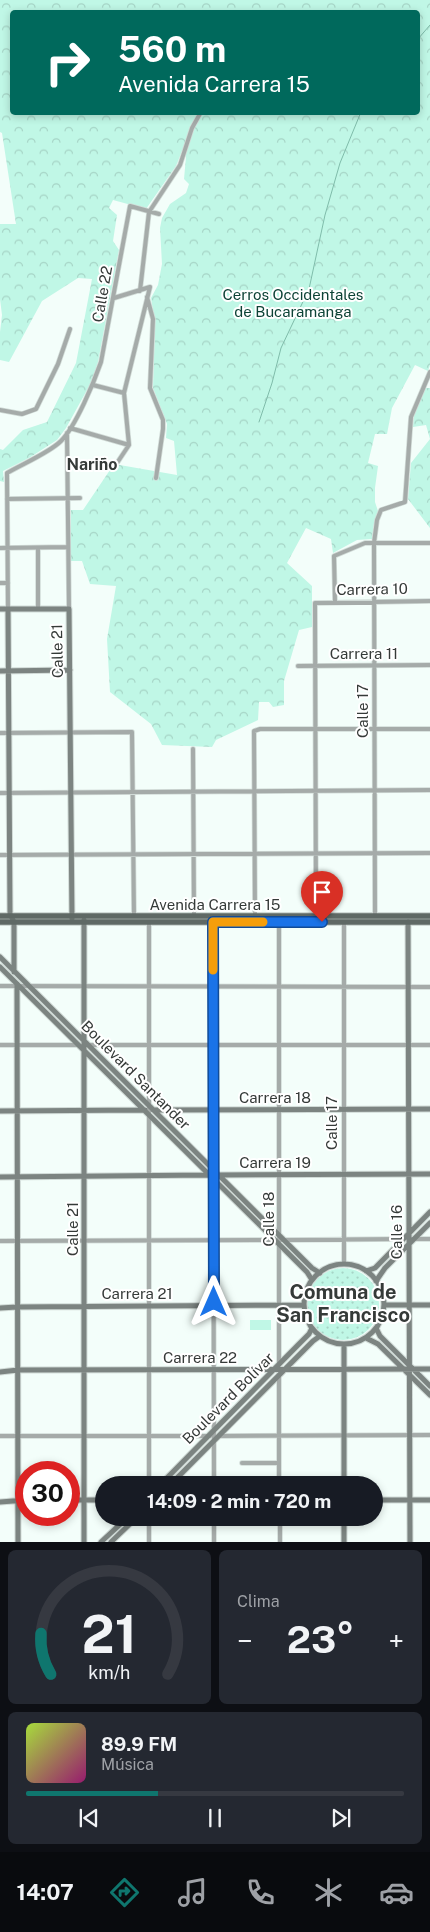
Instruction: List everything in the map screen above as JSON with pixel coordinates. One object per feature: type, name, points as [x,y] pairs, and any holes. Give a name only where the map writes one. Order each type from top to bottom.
[{"type":"main road","name":"Avenida Carrera 15","points":[[0,916],[149,922],[430,922]]},
{"type":"main road","name":"Avenida Carrera 15","points":[[84,919],[134,916],[430,916]]},
{"type":"main road","name":"Avenida Carrera 15","points":[[0,922],[72,919]]},
{"type":"street","points":[[140,290],[149,212],[178,168],[192,128],[199,115]]},
{"type":"street","name":"Calle 22","points":[[93,385],[102,362],[130,206],[149,212]]},
{"type":"street","points":[[149,212],[159,214]]},
{"type":"street","points":[[114,298],[150,287],[124,393],[129,445],[117,463]]},
{"type":"street","points":[[148,298],[153,319],[150,388],[163,420],[156,478]]},
{"type":"street","points":[[0,410],[22,414],[36,409],[58,364],[70,329]]},
{"type":"street","name":"Calle 17","points":[[375,916],[374,543],[378,520],[384,508],[405,502],[411,417],[430,372]]},
{"type":"street","points":[[93,385],[124,393]]},
{"type":"street","name":"Calle 21","points":[[72,919],[68,431],[93,385]]},
{"type":"street","points":[[18,1461],[17,984],[14,971],[14,922],[10,916],[7,473],[59,443],[68,431],[129,445]]},
{"type":"street","points":[[7,500],[80,498]]},
{"type":"street","points":[[0,515],[7,515]]},
{"type":"street","points":[[335,602],[334,556],[360,544],[430,543]]},
{"type":"street","points":[[0,548],[68,547]]},
{"type":"street","points":[[38,548],[38,609]]},
{"type":"street","points":[[0,583],[8,583]]},
{"type":"street","name":"Carrera 10","points":[[315,666],[314,603],[430,601]]},
{"type":"street","points":[[0,609],[69,609]]},
{"type":"street","name":"Carrera 11","points":[[298,666],[430,665]]},
{"type":"street","points":[[315,666],[316,916]]},
{"type":"street","points":[[0,671],[70,670]]},
{"type":"street","points":[[255,916],[254,731],[260,729],[315,728],[430,729]]},
{"type":"street","points":[[0,733],[132,732],[134,916]]},
{"type":"street","points":[[194,749],[194,916]]},
{"type":"street","points":[[0,793],[430,790]]},
{"type":"street","points":[[0,855],[430,853]]},
{"type":"street","name":"Calle 21","points":[[84,919],[84,1542]]},
{"type":"street","points":[[149,922],[150,1476]]},
{"type":"street","points":[[213,922],[214,1476]]},
{"type":"street","name":"Calle 18","points":[[279,922],[279,1476]]},
{"type":"street","name":"Calle 17","points":[[344,922],[344,1264]]},
{"type":"street","name":"Calle 16","points":[[408,922],[410,1542]]},
{"type":"street","name":"Boulevard Santander","points":[[0,957],[84,1045],[279,1240],[312,1280]]},
{"type":"street","name":"Boulevard Santander","points":[[0,967],[84,1045]]},
{"type":"street","points":[[0,986],[17,984],[30,987],[430,987]]},
{"type":"street","points":[[0,1045],[430,1045]]},
{"type":"street","name":"Carrera 18","points":[[0,1111],[430,1109]]},
{"type":"street","name":"Carrera 19","points":[[0,1177],[430,1174]]},
{"type":"street","points":[[376,1281],[430,1212]]},
{"type":"street","points":[[366,1271],[375,1268],[430,1223]]},
{"type":"street","points":[[0,1241],[430,1239]]},
{"type":"street","name":"Boulevard Santander","points":[[279,1240],[320,1273]]},
{"type":"street","points":[[344,1264],[366,1271],[381,1288],[384,1304],[382,1317],[376,1328],[366,1338],[356,1343],[344,1345],[331,1342],[320,1336],[312,1328],[305,1313],[305,1296],[312,1280],[331,1266],[344,1264]]},
{"type":"street","points":[[384,1304],[430,1305]]},
{"type":"street","name":"Carrera 21","points":[[0,1308],[17,1306],[304,1305]]},
{"type":"street","name":"Boulevard Bolívar","points":[[178,1476],[309,1334],[312,1328]]},
{"type":"street","points":[[376,1328],[380,1336],[430,1395]]},
{"type":"street","name":"Boulevard Bolívar","points":[[169,1476],[199,1445],[214,1436],[320,1336]]},
{"type":"street","points":[[366,1338],[378,1344],[430,1386]]},
{"type":"street","points":[[344,1345],[344,1476]]},
{"type":"street","name":"Carrera 22","points":[[0,1372],[18,1370],[214,1370],[278,1368],[430,1370]]},
{"type":"street","points":[[198,1435],[199,1445]]},
{"type":"street","points":[[0,1436],[430,1435]]},
{"type":"street","points":[[242,1463],[279,1463]]},
{"type":"street","points":[[0,1502],[15,1500]]},
{"type":"street","points":[[80,1500],[95,1500]]},
{"type":"street","points":[[383,1500],[430,1500]]},
{"type":"street","points":[[18,1526],[18,1542]]},
{"type":"street","points":[[101,1542],[118,1526]]},
{"type":"street","points":[[111,1542],[128,1526]]},
{"type":"street","points":[[149,1526],[149,1542]]},
{"type":"street","points":[[214,1526],[214,1542]]},
{"type":"street","points":[[280,1526],[280,1542]]},
{"type":"street","points":[[344,1526],[344,1542]]},
{"type":"green space","name":"Cerros Occidentales de Bucaramanga","points":[[0,0],[430,0],[430,365],[428,371],[415,365],[392,408],[387,434],[375,434],[368,463],[378,466],[375,502],[378,511],[372,539],[357,540],[333,553],[331,539],[306,528],[287,563],[312,586],[312,627],[299,630],[284,681],[284,705],[273,707],[269,702],[259,702],[258,720],[216,740],[212,747],[162,745],[151,724],[110,692],[107,639],[116,586],[90,584],[82,561],[71,561],[71,510],[83,510],[114,464],[177,475],[174,441],[166,438],[167,424],[153,388],[155,323],[151,298],[158,285],[162,264],[160,228],[162,218],[170,204],[186,193],[189,184],[184,179],[186,157],[182,151],[176,166],[146,209],[113,200],[109,208],[117,215],[113,241],[119,250],[98,362],[92,381],[66,428],[57,440],[29,458],[3,471],[4,482],[0,481],[0,449],[3,450],[23,430],[47,422],[76,363],[92,279],[78,278],[42,301],[9,362],[0,360],[2,315],[0,299],[0,224],[16,224],[2,133],[0,132]]},
{"type":"green space","points":[[425,388],[430,388],[430,439],[426,425],[413,427],[414,412]]},
{"type":"green space","points":[[430,439],[430,528],[408,499],[411,463]]},
{"type":"green space","points":[[343,1268],[363,1274],[373,1284],[379,1304],[373,1324],[363,1334],[343,1340],[323,1334],[313,1324],[307,1304],[313,1284],[323,1274]]},
{"type":"green space","points":[[250,1320],[271,1320],[271,1330],[250,1330]]},
{"type":"waterway","points":[[420,37],[430,25]]},
{"type":"waterway","points":[[259,422],[281,348],[309,289],[325,215],[340,163],[360,115]]},
{"type":"slow traffic","points":[[213,970],[213,922],[263,922]]},
{"type":"district","name":"Nariño","points":[[92,464]]},
{"type":"district","name":"Comuna de San Francisco","points":[[343,1304]]},
{"type":"route","points":[[214,1302],[213,922],[322,922]]}]
